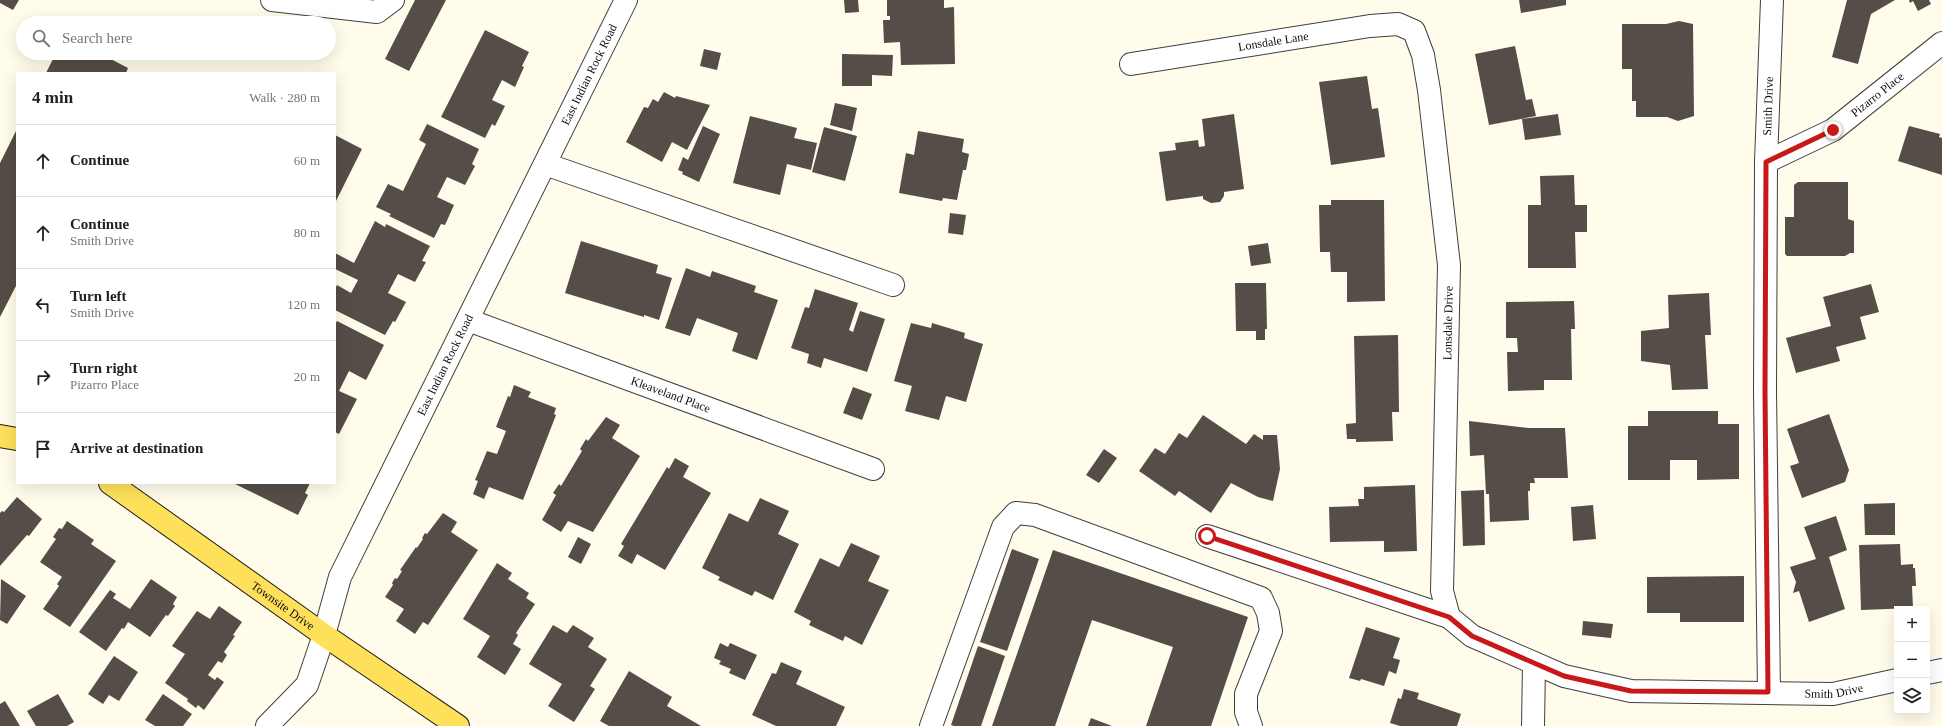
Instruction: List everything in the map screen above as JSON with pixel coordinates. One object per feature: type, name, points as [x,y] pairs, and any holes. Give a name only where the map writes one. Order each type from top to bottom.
[{"type":"main road","points":[[0,436],[16,439]]},
{"type":"main road","name":"Townsite Drive","points":[[111,484],[324,636],[458,726]]},
{"type":"street","points":[[272,0],[377,12],[393,0]]},
{"type":"street","name":"East Indian Rock Road","points":[[267,726],[307,685],[324,636],[340,577],[626,0]]},
{"type":"street","name":"Smith Drive","points":[[1768,692],[1765,392],[1766,162],[1772,0]]},
{"type":"street","name":"Lonsdale Lane","points":[[1131,64],[1370,26],[1398,24],[1414,31]]},
{"type":"street","name":"Lonsdale Drive","points":[[1414,31],[1423,56],[1429,90],[1449,265],[1442,591],[1449,617]]},
{"type":"street","name":"Pizarro Place","points":[[1766,162],[1833,130],[1942,43]]},
{"type":"street","points":[[545,164],[893,285]]},
{"type":"street","name":"Kleaveland Place","points":[[468,320],[873,469]]},
{"type":"street","points":[[931,726],[1003,527],[1016,513],[1035,515],[1261,598],[1268,613],[1271,631],[1246,694],[1246,712],[1250,726]]},
{"type":"street","points":[[1207,536],[1449,617]]},
{"type":"street","name":"Smith Drive","points":[[1449,617],[1472,636],[1564,676],[1631,691],[1833,694],[1894,681]]},
{"type":"street","points":[[1533,726],[1534,663]]},
{"type":"street","points":[[1930,672],[1942,670]]},
{"type":"building","points":[[0,0],[19,0],[13,10],[0,3]]},
{"type":"building","points":[[415,0],[446,0],[409,71],[385,59]]},
{"type":"building","points":[[844,0],[858,0],[859,12],[845,13]]},
{"type":"building","points":[[887,0],[944,0],[944,8],[954,7],[955,64],[901,65],[900,42],[884,43],[883,20],[890,20],[890,16],[887,16]]},
{"type":"building","points":[[1519,0],[1566,0],[1566,5],[1521,13]]},
{"type":"building","points":[[1847,0],[1895,0],[1871,14],[1858,64],[1832,57]]},
{"type":"building","points":[[1909,0],[1929,0],[1931,4],[1918,11],[1913,1],[1910,3]]},
{"type":"building","points":[[1679,21],[1693,24],[1694,116],[1678,121],[1667,117],[1636,117],[1636,101],[1632,101],[1632,69],[1622,69],[1622,24],[1666,24]]},
{"type":"building","points":[[485,30],[529,52],[522,66],[524,67],[515,87],[502,80],[492,100],[505,106],[495,126],[492,124],[485,138],[441,117]]},
{"type":"building","points":[[1515,46],[1526,100],[1532,99],[1536,116],[1489,125],[1475,54]]},
{"type":"building","points":[[704,49],[721,53],[717,70],[700,66]]},
{"type":"building","points":[[842,54],[893,55],[892,76],[872,75],[872,86],[842,86]]},
{"type":"building","points":[[52,60],[113,60],[128,68],[126,72],[46,72]]},
{"type":"building","points":[[1367,76],[1372,109],[1378,108],[1385,157],[1331,165],[1319,82]]},
{"type":"building","points":[[664,92],[675,98],[676,96],[710,105],[687,150],[672,142],[662,162],[626,142],[644,107],[648,108],[653,99],[658,102]]},
{"type":"building","points":[[835,103],[857,108],[852,131],[830,125]]},
{"type":"building","points":[[1234,114],[1244,189],[1224,192],[1224,196],[1220,202],[1211,203],[1203,199],[1203,196],[1166,201],[1159,152],[1176,150],[1175,143],[1198,140],[1199,147],[1205,146],[1202,119]]},
{"type":"building","points":[[1558,114],[1561,135],[1525,140],[1522,119]]},
{"type":"building","points":[[750,116],[797,128],[794,138],[817,143],[811,170],[787,164],[780,195],[733,183]]},
{"type":"building","points":[[427,124],[479,149],[472,164],[475,166],[465,185],[447,177],[437,197],[454,205],[445,225],[441,224],[434,238],[389,216],[391,214],[376,207],[388,184],[403,191],[426,144],[419,140]]},
{"type":"building","points":[[703,126],[720,134],[699,182],[682,174],[683,172],[678,170],[683,157],[688,160]]},
{"type":"building","points":[[1909,126],[1940,134],[1939,137],[1942,138],[1942,175],[1898,161]]},
{"type":"building","points":[[824,127],[857,136],[845,181],[812,172]]},
{"type":"building","points":[[16,131],[16,286],[0,317],[0,163]]},
{"type":"building","points":[[918,131],[964,139],[962,152],[969,154],[966,170],[963,170],[957,200],[943,198],[942,201],[899,193],[906,153],[914,155]]},
{"type":"building","points":[[336,136],[362,149],[336,201]]},
{"type":"building","points":[[1574,175],[1575,205],[1587,205],[1587,232],[1575,232],[1576,268],[1528,268],[1528,205],[1541,205],[1540,176]]},
{"type":"building","points":[[1798,182],[1848,182],[1848,219],[1854,221],[1854,253],[1850,253],[1845,256],[1787,256],[1785,254],[1785,217],[1794,217],[1794,185]]},
{"type":"building","points":[[1331,200],[1384,200],[1385,301],[1347,302],[1347,272],[1331,272],[1330,252],[1320,252],[1319,205],[1331,205]]},
{"type":"building","points":[[950,213],[966,215],[963,235],[948,233]]},
{"type":"building","points":[[375,221],[385,227],[386,224],[430,246],[422,261],[426,262],[415,282],[398,274],[388,293],[406,302],[395,322],[393,321],[385,335],[336,310],[337,285],[351,293],[358,280],[336,269],[336,254],[354,263]]},
{"type":"building","points":[[581,241],[658,265],[656,273],[672,278],[659,320],[644,315],[644,317],[565,293]]},
{"type":"building","points":[[1268,243],[1271,263],[1251,266],[1248,246]]},
{"type":"building","points":[[686,268],[710,277],[712,271],[756,286],[754,292],[778,300],[757,360],[732,351],[738,333],[697,318],[690,336],[665,328]]},
{"type":"building","points":[[1235,283],[1266,283],[1267,329],[1265,329],[1265,340],[1256,340],[1256,331],[1236,331]]},
{"type":"building","points":[[1871,284],[1879,312],[1860,317],[1866,339],[1836,347],[1840,361],[1796,373],[1786,338],[1831,326],[1823,297]]},
{"type":"building","points":[[815,289],[858,303],[849,330],[853,332],[860,311],[885,319],[867,372],[824,358],[821,368],[807,363],[809,354],[791,348],[805,307],[809,308]]},
{"type":"building","points":[[1709,293],[1711,335],[1705,335],[1708,389],[1672,390],[1670,365],[1641,361],[1641,331],[1669,328],[1668,295]]},
{"type":"building","points":[[1574,301],[1575,329],[1571,329],[1572,380],[1544,380],[1544,390],[1508,391],[1507,352],[1518,352],[1517,338],[1506,338],[1506,302]]},
{"type":"building","points":[[337,321],[384,345],[366,380],[349,371],[339,391],[357,399],[339,434],[336,432]]},
{"type":"building","points":[[911,323],[931,328],[932,323],[965,333],[964,338],[983,344],[966,402],[946,396],[939,420],[905,411],[912,386],[894,381]]},
{"type":"building","points":[[1398,335],[1399,412],[1392,412],[1393,441],[1356,442],[1356,439],[1347,439],[1346,424],[1356,423],[1354,336]]},
{"type":"building","points":[[514,385],[531,392],[528,397],[556,408],[554,414],[556,415],[523,500],[489,487],[484,499],[473,494],[478,481],[475,480],[487,451],[497,454],[506,431],[496,427]]},
{"type":"building","points":[[853,387],[872,394],[862,420],[843,413]]},
{"type":"building","points":[[1648,411],[1718,411],[1718,424],[1739,424],[1739,479],[1697,480],[1697,460],[1670,460],[1670,480],[1628,480],[1628,426],[1648,426]]},
{"type":"building","points":[[1829,414],[1849,470],[1845,482],[1802,498],[1790,466],[1799,463],[1787,429]]},
{"type":"building","points":[[1203,415],[1246,444],[1254,434],[1263,440],[1263,435],[1277,435],[1280,469],[1273,501],[1258,497],[1231,483],[1211,513],[1179,491],[1175,496],[1139,471],[1155,448],[1165,454],[1179,433],[1187,438]]},
{"type":"building","points":[[606,417],[620,425],[612,438],[640,456],[593,532],[568,521],[561,532],[542,520],[556,495],[553,493],[559,484],[561,486],[582,451],[580,449],[586,439],[588,441]]},
{"type":"building","points":[[1469,421],[1529,428],[1565,428],[1568,478],[1534,478],[1535,483],[1530,483],[1530,491],[1528,491],[1529,520],[1490,522],[1489,494],[1486,494],[1484,455],[1470,456]]},
{"type":"building","points":[[1104,449],[1117,458],[1099,483],[1086,475]]},
{"type":"building","points":[[675,458],[689,466],[683,477],[711,493],[665,570],[637,554],[632,564],[618,556],[624,546],[621,544],[667,467],[669,469]]},
{"type":"building","points":[[235,484],[310,484],[305,493],[308,495],[298,515]]},
{"type":"building","points":[[1415,485],[1417,551],[1384,552],[1384,541],[1330,542],[1329,507],[1359,506],[1358,499],[1364,499],[1364,487]]},
{"type":"building","points":[[1484,490],[1485,545],[1463,546],[1461,491]]},
{"type":"building","points":[[17,497],[42,519],[29,536],[27,535],[0,566],[0,513],[2,511],[4,512]]},
{"type":"building","points":[[760,498],[789,511],[778,534],[799,544],[773,600],[755,591],[752,596],[718,580],[720,577],[702,568],[729,513],[748,522]]},
{"type":"building","points":[[1895,503],[1895,535],[1865,535],[1864,504]]},
{"type":"building","points":[[1593,505],[1596,539],[1573,541],[1571,507]]},
{"type":"building","points":[[443,513],[457,522],[451,532],[478,550],[428,625],[423,622],[415,634],[396,621],[404,609],[385,597],[393,585],[392,583],[395,578],[397,579],[402,571],[400,570],[416,547],[417,548],[425,533],[427,534]]},
{"type":"building","points":[[1836,516],[1847,550],[1829,557],[1845,609],[1809,622],[1799,591],[1793,593],[1796,582],[1790,567],[1816,559],[1804,527]]},
{"type":"building","points":[[67,521],[94,540],[91,544],[116,561],[70,627],[43,609],[59,586],[57,584],[62,577],[40,562],[56,539],[53,537],[59,528],[62,529]]},
{"type":"building","points":[[578,537],[591,544],[581,564],[568,557]]},
{"type":"building","points":[[851,543],[880,556],[868,581],[889,590],[862,645],[845,636],[843,641],[809,625],[811,621],[794,612],[820,558],[839,567]]},
{"type":"building","points":[[1900,544],[1901,565],[1913,564],[1913,568],[1915,568],[1916,586],[1912,586],[1913,606],[1894,606],[1894,609],[1861,610],[1859,545]]},
{"type":"building","points":[[1012,549],[1039,559],[1007,651],[980,642]]},
{"type":"building","points":[[1053,550],[1248,617],[1211,726],[1146,726],[1173,647],[1092,620],[1055,726],[992,726]]},
{"type":"building","points":[[497,563],[512,573],[508,579],[529,593],[526,598],[535,604],[516,633],[518,635],[513,644],[521,649],[505,675],[477,657],[490,636],[463,619]]},
{"type":"building","points":[[1744,576],[1744,622],[1680,622],[1680,613],[1647,613],[1647,577]]},
{"type":"building","points":[[1,579],[26,596],[7,624],[0,620]]},
{"type":"building","points":[[151,579],[177,597],[173,604],[175,606],[168,616],[166,615],[150,637],[128,622],[106,651],[79,632],[110,590],[116,594],[113,598],[130,609]]},
{"type":"building","points":[[219,606],[242,622],[233,635],[235,636],[224,652],[227,655],[222,663],[218,661],[208,675],[215,680],[217,677],[224,682],[204,710],[198,705],[196,708],[187,701],[188,699],[165,683],[185,654],[172,646],[197,611],[210,619]]},
{"type":"building","points":[[1583,621],[1613,624],[1611,638],[1582,635]]},
{"type":"building","points":[[553,625],[567,633],[573,625],[594,638],[588,647],[607,659],[590,686],[595,689],[574,722],[548,706],[562,684],[529,664]]},
{"type":"building","points":[[1366,627],[1400,638],[1393,658],[1400,660],[1396,674],[1389,671],[1384,686],[1361,679],[1360,681],[1349,678]]},
{"type":"building","points":[[720,643],[728,647],[730,643],[757,655],[745,680],[729,673],[731,669],[719,664],[721,661],[714,658]]},
{"type":"building","points":[[978,646],[1005,656],[981,726],[954,726],[951,725]]},
{"type":"building","points":[[114,656],[138,672],[119,701],[109,695],[103,704],[88,694]]},
{"type":"building","points":[[781,662],[802,671],[796,684],[845,707],[836,726],[776,726],[752,715],[772,673],[776,674]]},
{"type":"building","points":[[629,671],[672,697],[667,706],[701,726],[609,726],[600,721]]},
{"type":"building","points":[[1404,689],[1419,693],[1417,699],[1461,714],[1457,726],[1400,726],[1390,723],[1398,698],[1401,699]]},
{"type":"building","points":[[58,694],[74,722],[67,726],[36,726],[27,711]]},
{"type":"building","points":[[163,694],[192,714],[183,726],[155,726],[145,720]]},
{"type":"building","points":[[5,701],[20,726],[0,726],[0,704]]},
{"type":"building","points":[[1091,718],[1112,726],[1088,726]]},
{"type":"route","points":[[1207,536],[1449,617],[1472,636],[1564,676],[1631,691],[1768,692],[1765,392],[1766,162],[1833,130]]}]
